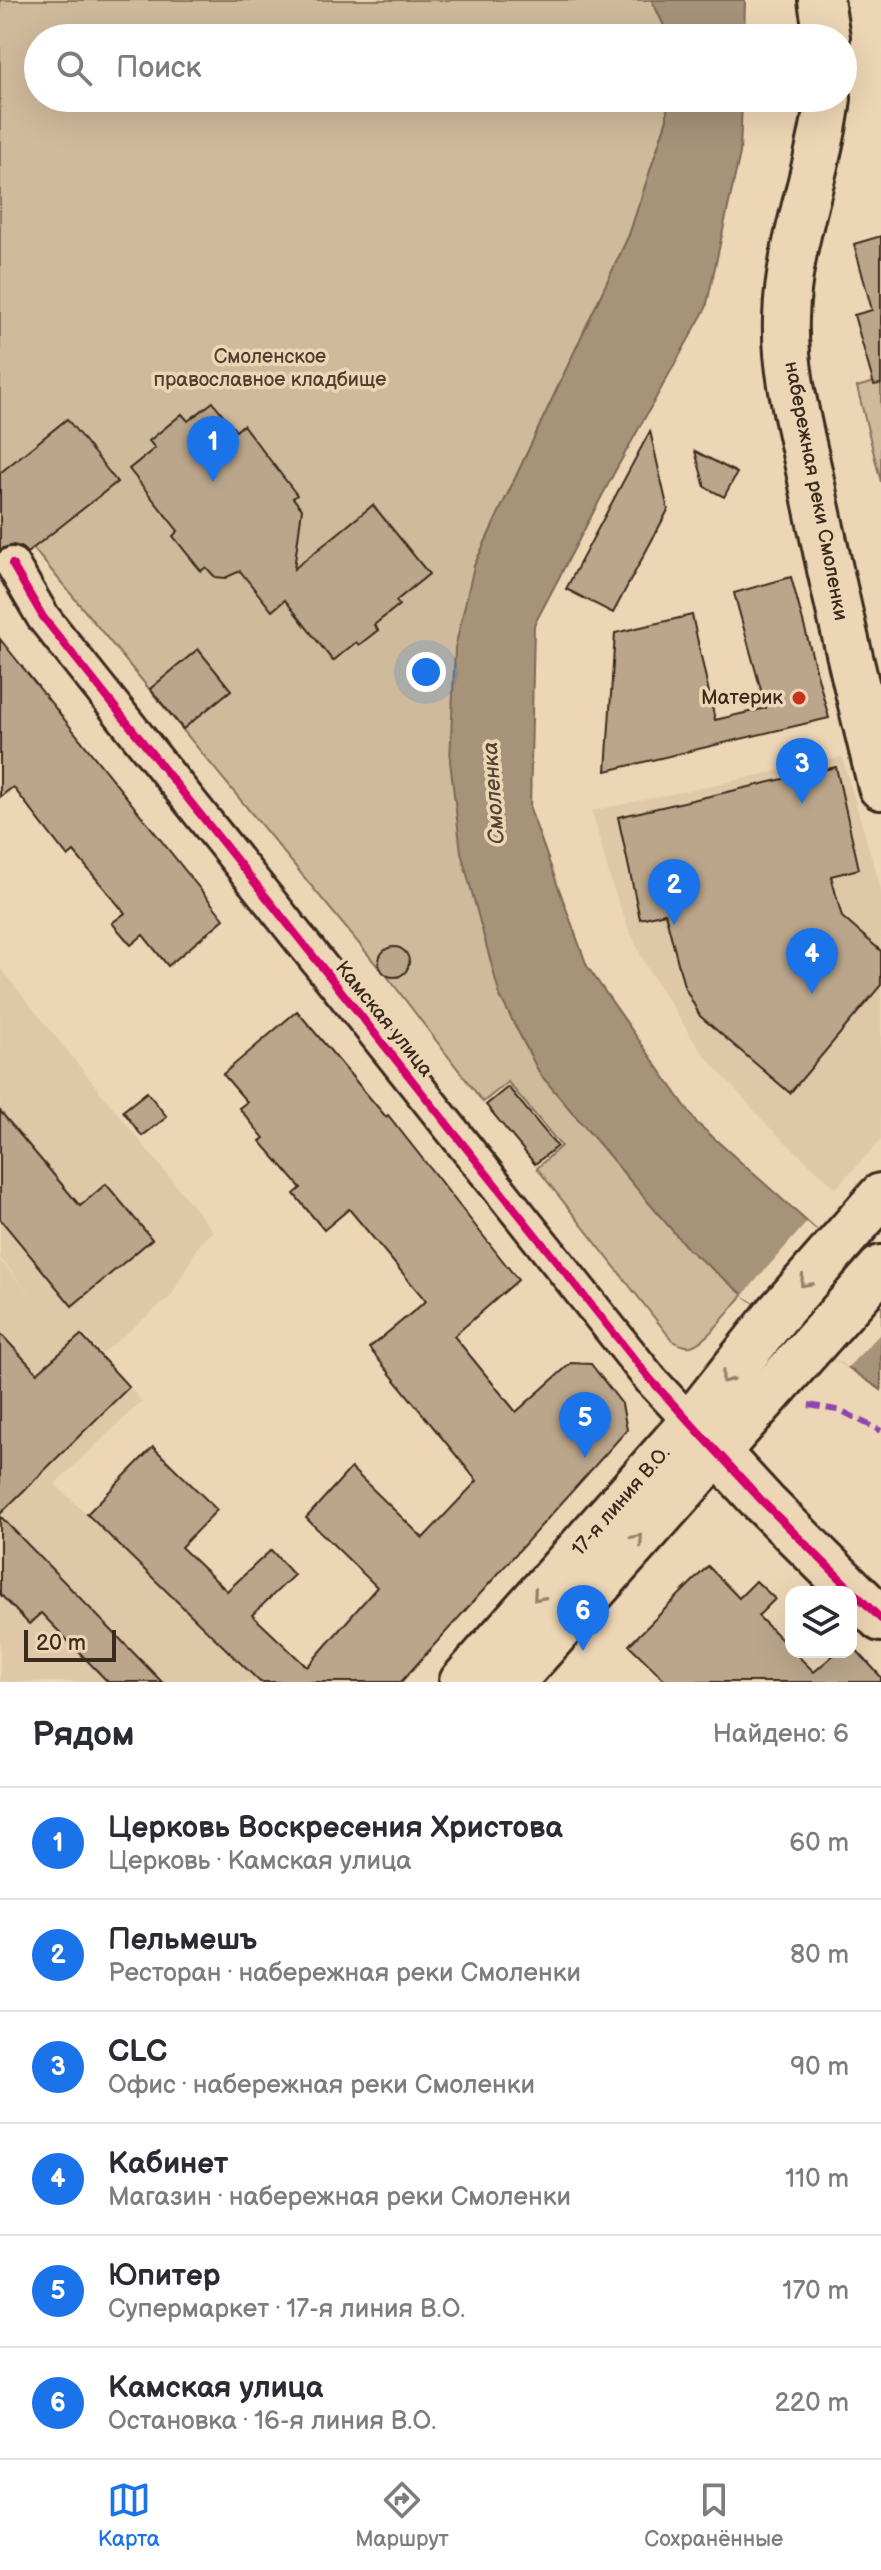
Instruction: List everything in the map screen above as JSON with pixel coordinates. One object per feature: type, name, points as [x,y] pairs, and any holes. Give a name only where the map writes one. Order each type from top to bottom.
[{"type":"main road","points":[[821,0],[825,24]]},
{"type":"main road","name":"набережная реки Смоленки","points":[[826,112],[790,280],[786,321],[789,365],[826,555],[881,787]]},
{"type":"main road","name":"17-я линия В.О.","points":[[462,1682],[704,1437],[775,1317],[881,1196]]},
{"type":"main road","points":[[512,1682],[704,1437],[812,1343],[875,1273]]},
{"type":"main road","name":"Камская улица","points":[[704,1437],[764,1503],[881,1619]]},
{"type":"street","name":"Камская улица","points":[[12,564],[52,628],[651,1380],[704,1437]]},
{"type":"shaded area","points":[[842,757],[881,889],[881,1140],[836,1188],[768,1126],[700,1050],[646,966],[627,925],[612,885],[592,811]]},
{"type":"shaded area","points":[[0,968],[213,1231],[197,1248],[172,1295],[102,1354],[81,1334],[142,1401],[55,1484],[259,1682],[0,1682],[0,1260],[38,1304],[0,1258]]},
{"type":"green space","name":"Смоленское православное кладбище","points":[[0,0],[652,0],[663,24],[24,24],[24,112],[667,112],[629,235],[474,566],[500,996],[540,1074],[688,1249],[743,1295],[711,1332],[691,1346],[672,1340],[537,1168],[561,1146],[508,1082],[483,1102],[387,976],[399,977],[407,969],[408,957],[400,948],[389,948],[380,956],[379,968],[33,548],[0,574]]},
{"type":"green space","points":[[881,380],[881,482],[857,387]]},
{"type":"water","points":[[652,0],[745,0],[744,24],[663,24]]},
{"type":"water","name":"Смоленка","points":[[667,112],[741,112],[740,153],[706,308],[534,625],[530,809],[587,966],[697,1123],[881,1288],[881,1390],[750,1300],[688,1249],[540,1074],[500,996],[461,852],[450,761],[455,648],[474,566],[629,235]]},
{"type":"pier","points":[[807,1222],[881,1288],[881,1333],[847,1368],[743,1295]]},
{"type":"building","points":[[881,236],[881,384],[874,385],[854,315],[872,310],[854,244]]},
{"type":"building","points":[[213,402],[236,431],[243,425],[297,495],[293,498],[302,509],[294,569],[373,505],[429,574],[396,601],[399,605],[374,625],[378,630],[359,645],[356,642],[333,661],[285,600],[272,611],[240,571],[225,578],[215,577],[206,567],[201,571],[173,536],[178,531],[129,469],[155,448],[149,441],[182,414],[188,421]]},
{"type":"building","points":[[67,419],[117,482],[27,553],[13,545],[0,550],[0,473]]},
{"type":"building","points":[[650,431],[668,510],[613,613],[566,589]]},
{"type":"building","points":[[695,451],[737,473],[724,497],[705,487]]},
{"type":"building","points":[[791,577],[829,718],[606,771],[615,633],[692,615],[715,720],[766,708],[734,593]]},
{"type":"building","points":[[0,639],[224,919],[168,966],[143,935],[131,945],[112,923],[125,913],[74,852],[68,857],[13,787],[0,797]]},
{"type":"building","points":[[198,649],[231,690],[183,729],[150,689]]},
{"type":"building","points":[[836,767],[859,869],[831,876],[842,917],[881,951],[881,985],[790,1093],[700,1016],[684,986],[665,913],[640,919],[618,817]]},
{"type":"building","points":[[394,947],[404,952],[409,962],[404,972],[394,977],[384,972],[379,962],[384,952]]},
{"type":"building","points":[[297,1011],[386,1117],[388,1115],[518,1280],[454,1336],[516,1412],[571,1363],[591,1364],[622,1404],[627,1430],[401,1682],[260,1682],[87,1514],[153,1447],[217,1510],[181,1547],[227,1591],[271,1550],[294,1575],[252,1615],[307,1667],[377,1587],[306,1518],[351,1468],[423,1538],[477,1481],[369,1348],[426,1301],[349,1209],[324,1230],[294,1194],[301,1188],[260,1141],[264,1138],[239,1108],[247,1102],[223,1074]]},
{"type":"building","points":[[508,1087],[557,1146],[535,1164],[486,1105]]},
{"type":"building","points":[[147,1092],[167,1117],[142,1136],[123,1111]]},
{"type":"building","points":[[0,1111],[80,1206],[106,1184],[152,1239],[72,1306],[0,1219]]},
{"type":"building","points":[[0,1333],[37,1373],[81,1335],[129,1387],[0,1514]]},
{"type":"building","points":[[0,1516],[162,1682],[108,1682],[41,1613],[29,1624],[0,1594]]},
{"type":"building","points":[[708,1566],[739,1598],[756,1581],[775,1599],[758,1616],[785,1643],[785,1658],[800,1658],[814,1672],[830,1658],[857,1658],[857,1651],[881,1677],[881,1682],[667,1682],[629,1645]]},
{"type":"marked path","points":[[809,1405],[842,1411],[881,1431]]},
{"type":"cycle path","points":[[12,564],[43,617],[651,1380],[764,1503],[881,1619]]},
{"type":"place","name":"Церковь Воскресения Христова","points":[[213,482]]},
{"type":"place","name":"Материк","points":[[799,698]]},
{"type":"place","name":"CLC","points":[[802,804]]},
{"type":"place","name":"Пельмешъ","points":[[674,925]]},
{"type":"place","name":"Кабинет","points":[[812,994]]},
{"type":"place","name":"Юпитер","points":[[585,1458]]},
{"type":"place","name":"Камская улица","points":[[583,1651]]}]
